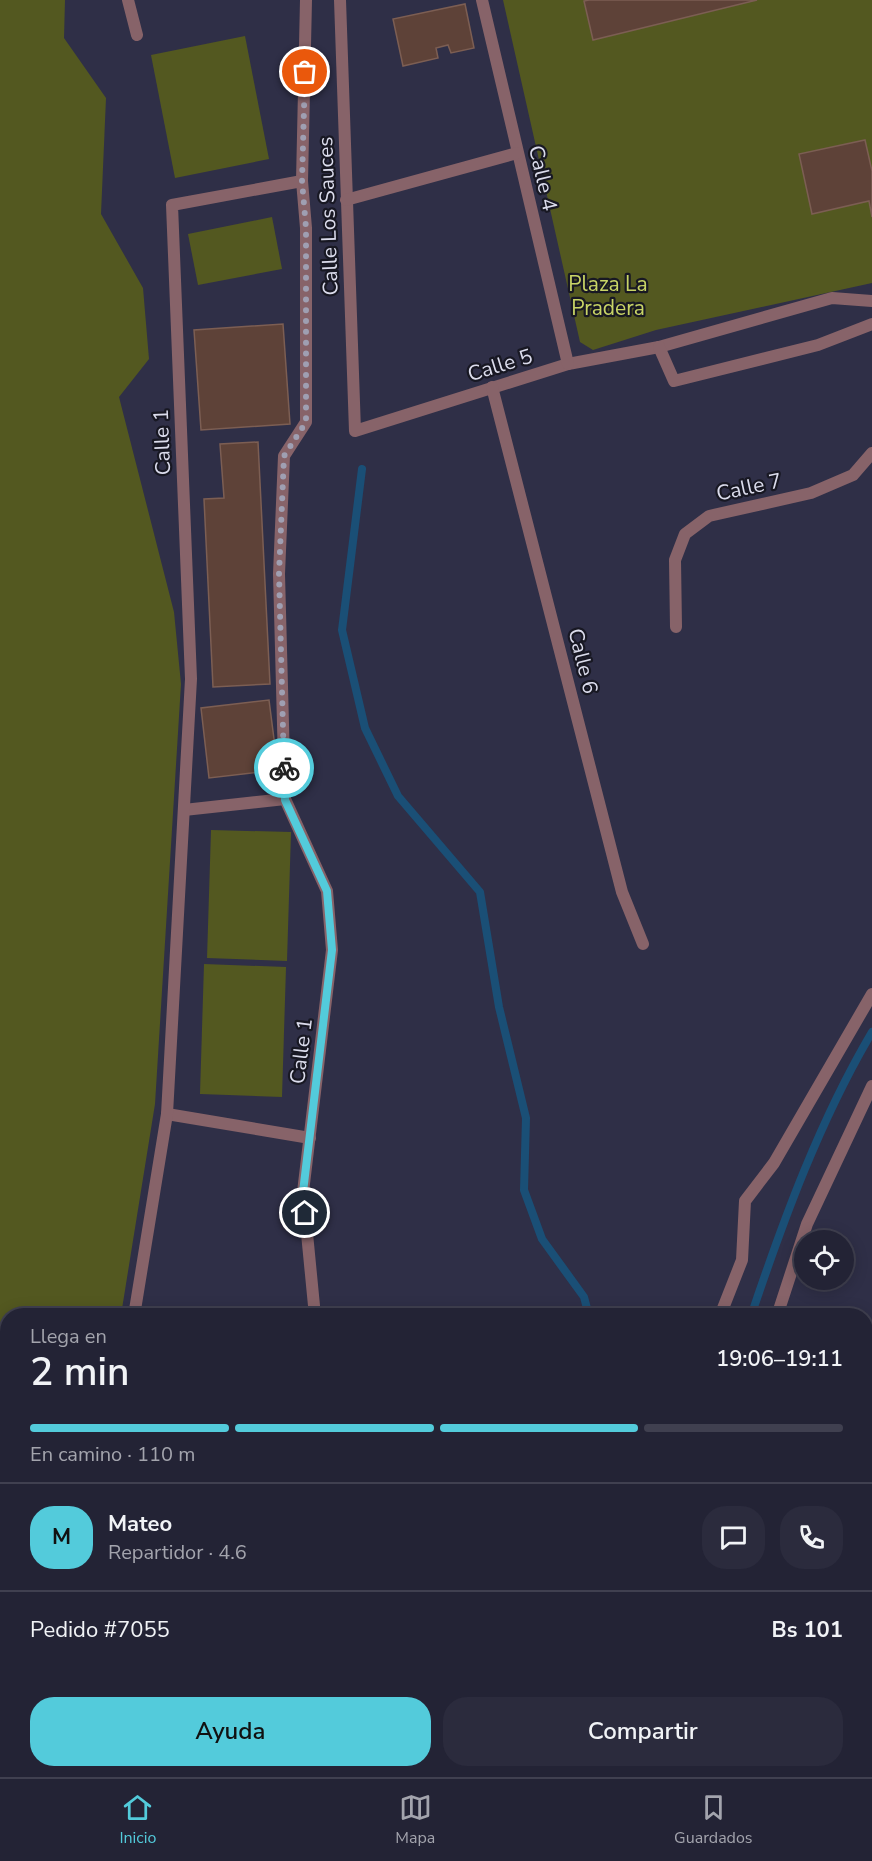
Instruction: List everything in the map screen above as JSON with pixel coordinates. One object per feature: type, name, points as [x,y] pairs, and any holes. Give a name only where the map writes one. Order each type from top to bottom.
[{"type":"street","points":[[128,0],[136,35]]},
{"type":"street","name":"Calle 1","points":[[306,0],[302,181],[306,228],[306,422],[284,456],[279,574],[285,800],[327,891],[332,950],[303,1192],[314,1308]]},
{"type":"street","name":"Calle Los Sauces","points":[[340,0],[355,431]]},
{"type":"street","name":"Calle 4","points":[[482,0],[568,364]]},
{"type":"street","points":[[346,200],[517,153]]},
{"type":"street","name":"Calle 1","points":[[135,1308],[167,1114],[191,680],[172,205],[302,181]]},
{"type":"street","name":"Calle 5","points":[[355,431],[568,364],[659,347],[832,298],[869,300]]},
{"type":"street","points":[[659,347],[674,381],[818,345],[872,324]]},
{"type":"street","name":"Calle 6","points":[[492,387],[622,892],[643,944]]},
{"type":"street","name":"Calle 7","points":[[676,627],[675,560],[685,534],[709,516],[811,493],[853,475],[872,453]]},
{"type":"street","points":[[184,810],[285,800]]},
{"type":"street","points":[[723,1308],[742,1260],[745,1201],[774,1163],[872,993]]},
{"type":"street","points":[[780,1308],[807,1224],[867,1107],[872,1086]]},
{"type":"street","points":[[167,1114],[310,1138]]},
{"type":"green space","points":[[0,0],[65,0],[64,38],[106,98],[101,214],[143,288],[149,359],[119,397],[174,612],[181,684],[155,1104],[122,1308],[0,1308]]},
{"type":"green space","name":"Plaza La Pradera","points":[[503,0],[872,0],[872,283],[656,330],[593,350],[580,342]]},
{"type":"green space","points":[[245,36],[269,159],[175,178],[151,55]]},
{"type":"green space","points":[[272,217],[282,269],[198,285],[188,234]]},
{"type":"green space","points":[[211,830],[291,832],[287,961],[207,958]]},
{"type":"green space","points":[[204,964],[286,967],[282,1097],[200,1094]]},
{"type":"building","points":[[757,0],[593,40],[584,1]]},
{"type":"building","points":[[465,4],[474,48],[451,53],[448,45],[436,48],[438,58],[403,66],[393,19]]},
{"type":"building","points":[[865,140],[872,171],[872,217],[869,201],[812,214],[799,154]]},
{"type":"building","points":[[283,324],[290,424],[201,430],[194,330]]},
{"type":"building","points":[[258,442],[270,684],[213,687],[204,499],[224,498],[220,444]]},
{"type":"building","points":[[269,700],[278,770],[209,778],[201,708]]},
{"type":"waterway","points":[[362,469],[342,630],[365,728],[398,796],[480,892],[499,1007],[526,1118],[524,1190],[542,1239],[584,1297],[587,1308]]},
{"type":"waterway","points":[[754,1308],[804,1170],[853,1065],[872,1032]]},
{"type":"way so far","points":[[284,768],[279,574],[284,456],[306,422],[306,228],[302,181],[305,72]]},
{"type":"route","points":[[284,768],[285,800],[327,891],[332,950],[303,1192],[305,1213]]}]
